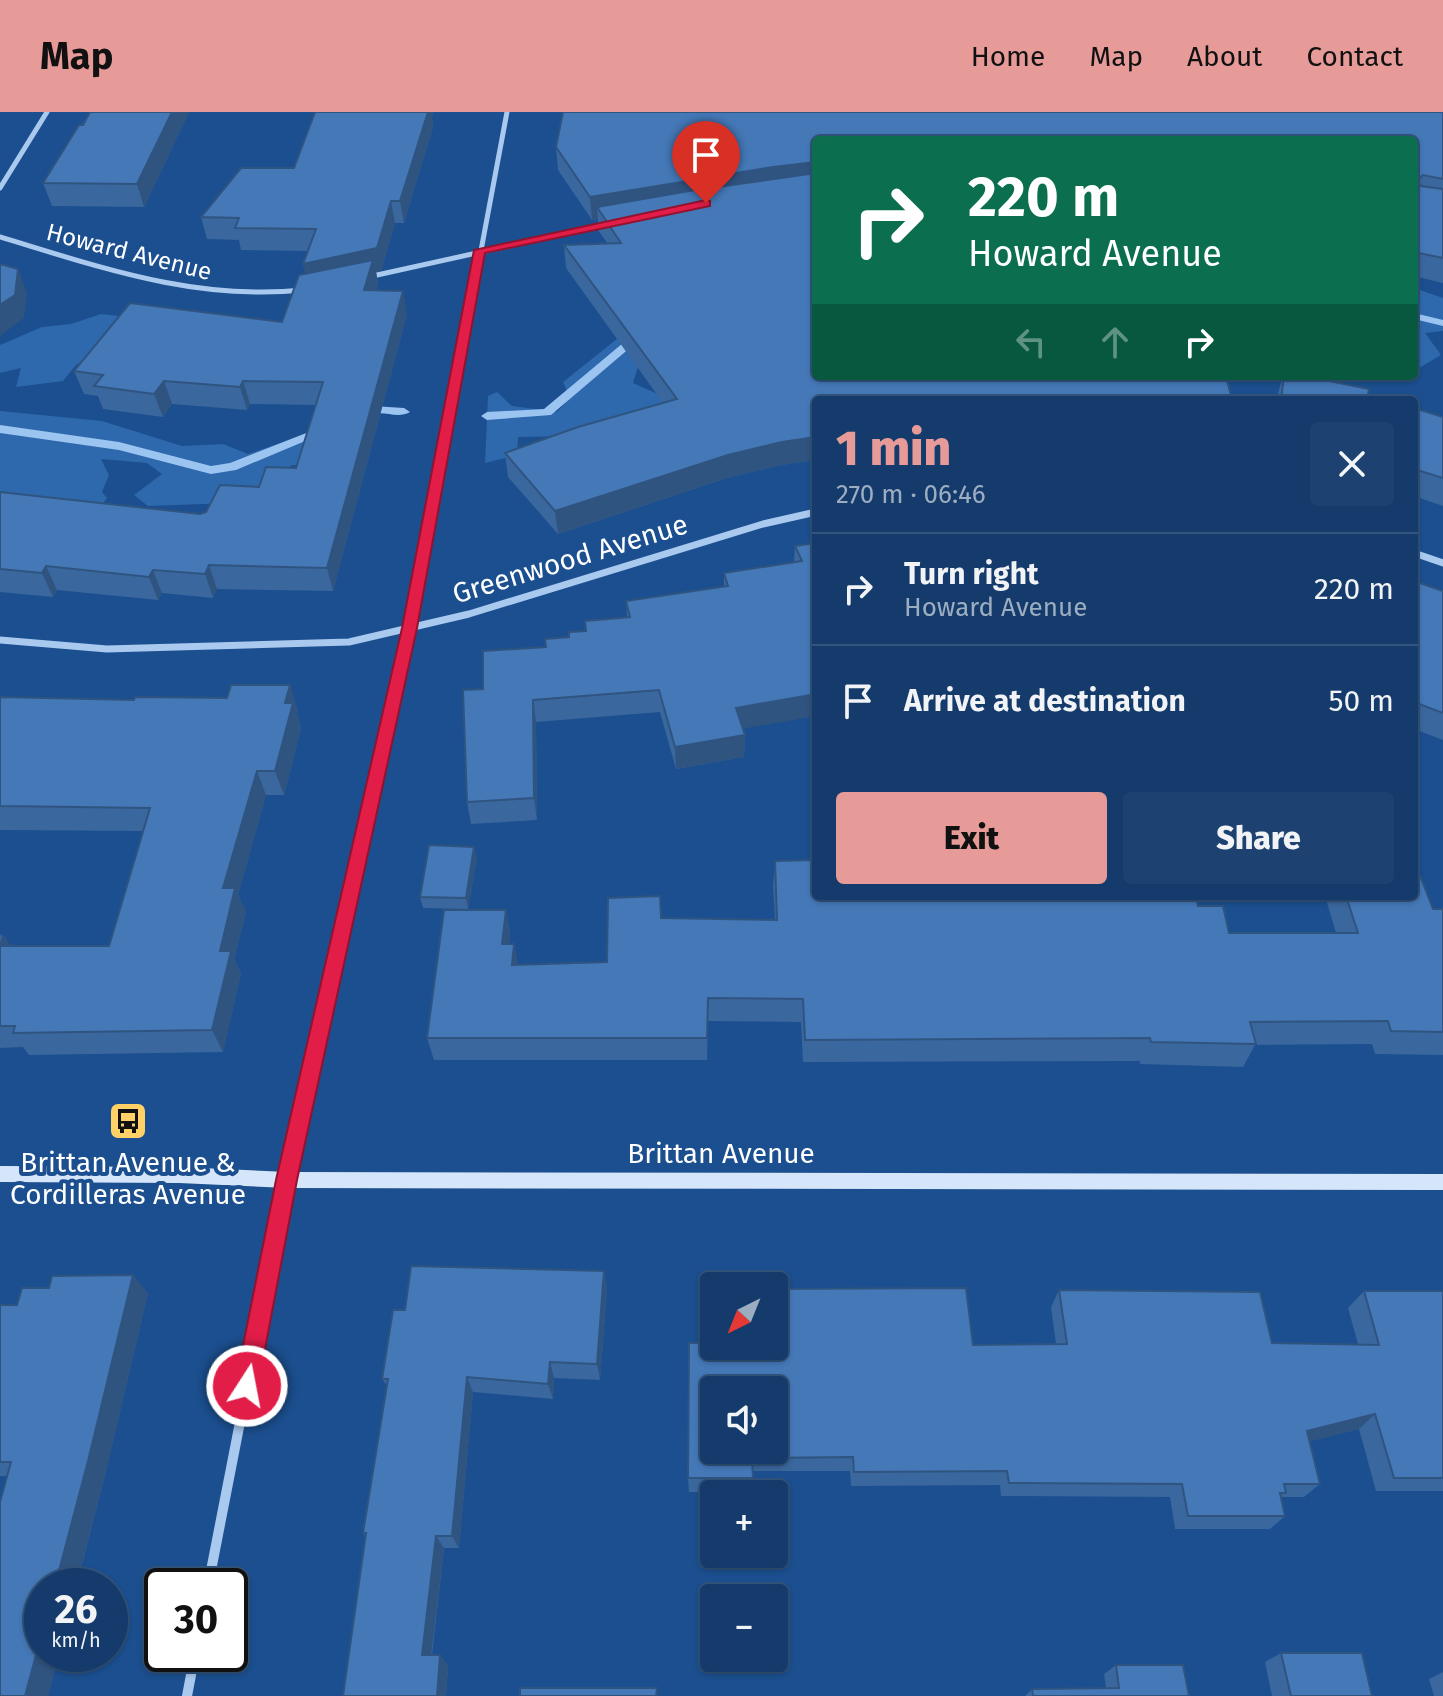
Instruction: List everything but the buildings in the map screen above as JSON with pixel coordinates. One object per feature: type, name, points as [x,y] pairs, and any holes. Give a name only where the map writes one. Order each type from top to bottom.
[{"type":"main road","name":"Brittan Avenue","points":[[0,1174],[179,1175],[287,1180],[1443,1182]]},
{"type":"street","points":[[0,188],[47,112]]},
{"type":"street","points":[[212,1568],[287,1180],[410,628],[507,112]]},
{"type":"street","points":[[353,281],[610,223]]},
{"type":"street","name":"Howard Avenue","points":[[0,237],[168,285],[238,295],[313,289]]},
{"type":"street","name":"Greenwood Avenue","points":[[0,640],[107,649],[349,642],[469,614],[763,524],[812,513]]},
{"type":"street","points":[[1418,554],[1443,563]]},
{"type":"street","points":[[187,1696],[192,1672]]},
{"type":"shaded area","points":[[1418,289],[1443,298],[1443,331],[1425,333],[1441,355],[1418,369]]},
{"type":"shaded area","points":[[101,314],[128,317],[109,343],[75,366],[63,381],[16,387],[21,368],[0,373],[0,345],[42,327],[71,324]]},
{"type":"shaded area","points":[[627,331],[642,354],[633,383],[687,407],[575,436],[518,437],[517,455],[485,463],[488,396],[497,392],[512,406],[557,412],[570,398],[563,382]]},
{"type":"shaded area","points":[[0,411],[102,421],[182,446],[223,444],[248,454],[295,438],[318,447],[320,470],[293,465],[275,476],[267,493],[230,503],[148,506],[134,495],[162,474],[147,463],[101,459],[109,475],[102,492],[107,498],[86,526],[0,503]]},
{"type":"waterway","points":[[1418,317],[1443,323]]},
{"type":"waterway","points":[[487,416],[547,412],[639,335]]},
{"type":"waterway","points":[[363,415],[372,410],[404,412]]},
{"type":"waterway","points":[[0,429],[119,446],[211,470],[232,467],[323,431]]},
{"type":"place","name":"Brittan Avenue & Cordilleras Avenue","points":[[128,1121]]},
{"type":"route","points":[[247,1386],[287,1180],[410,628],[480,250],[706,203]]}]
